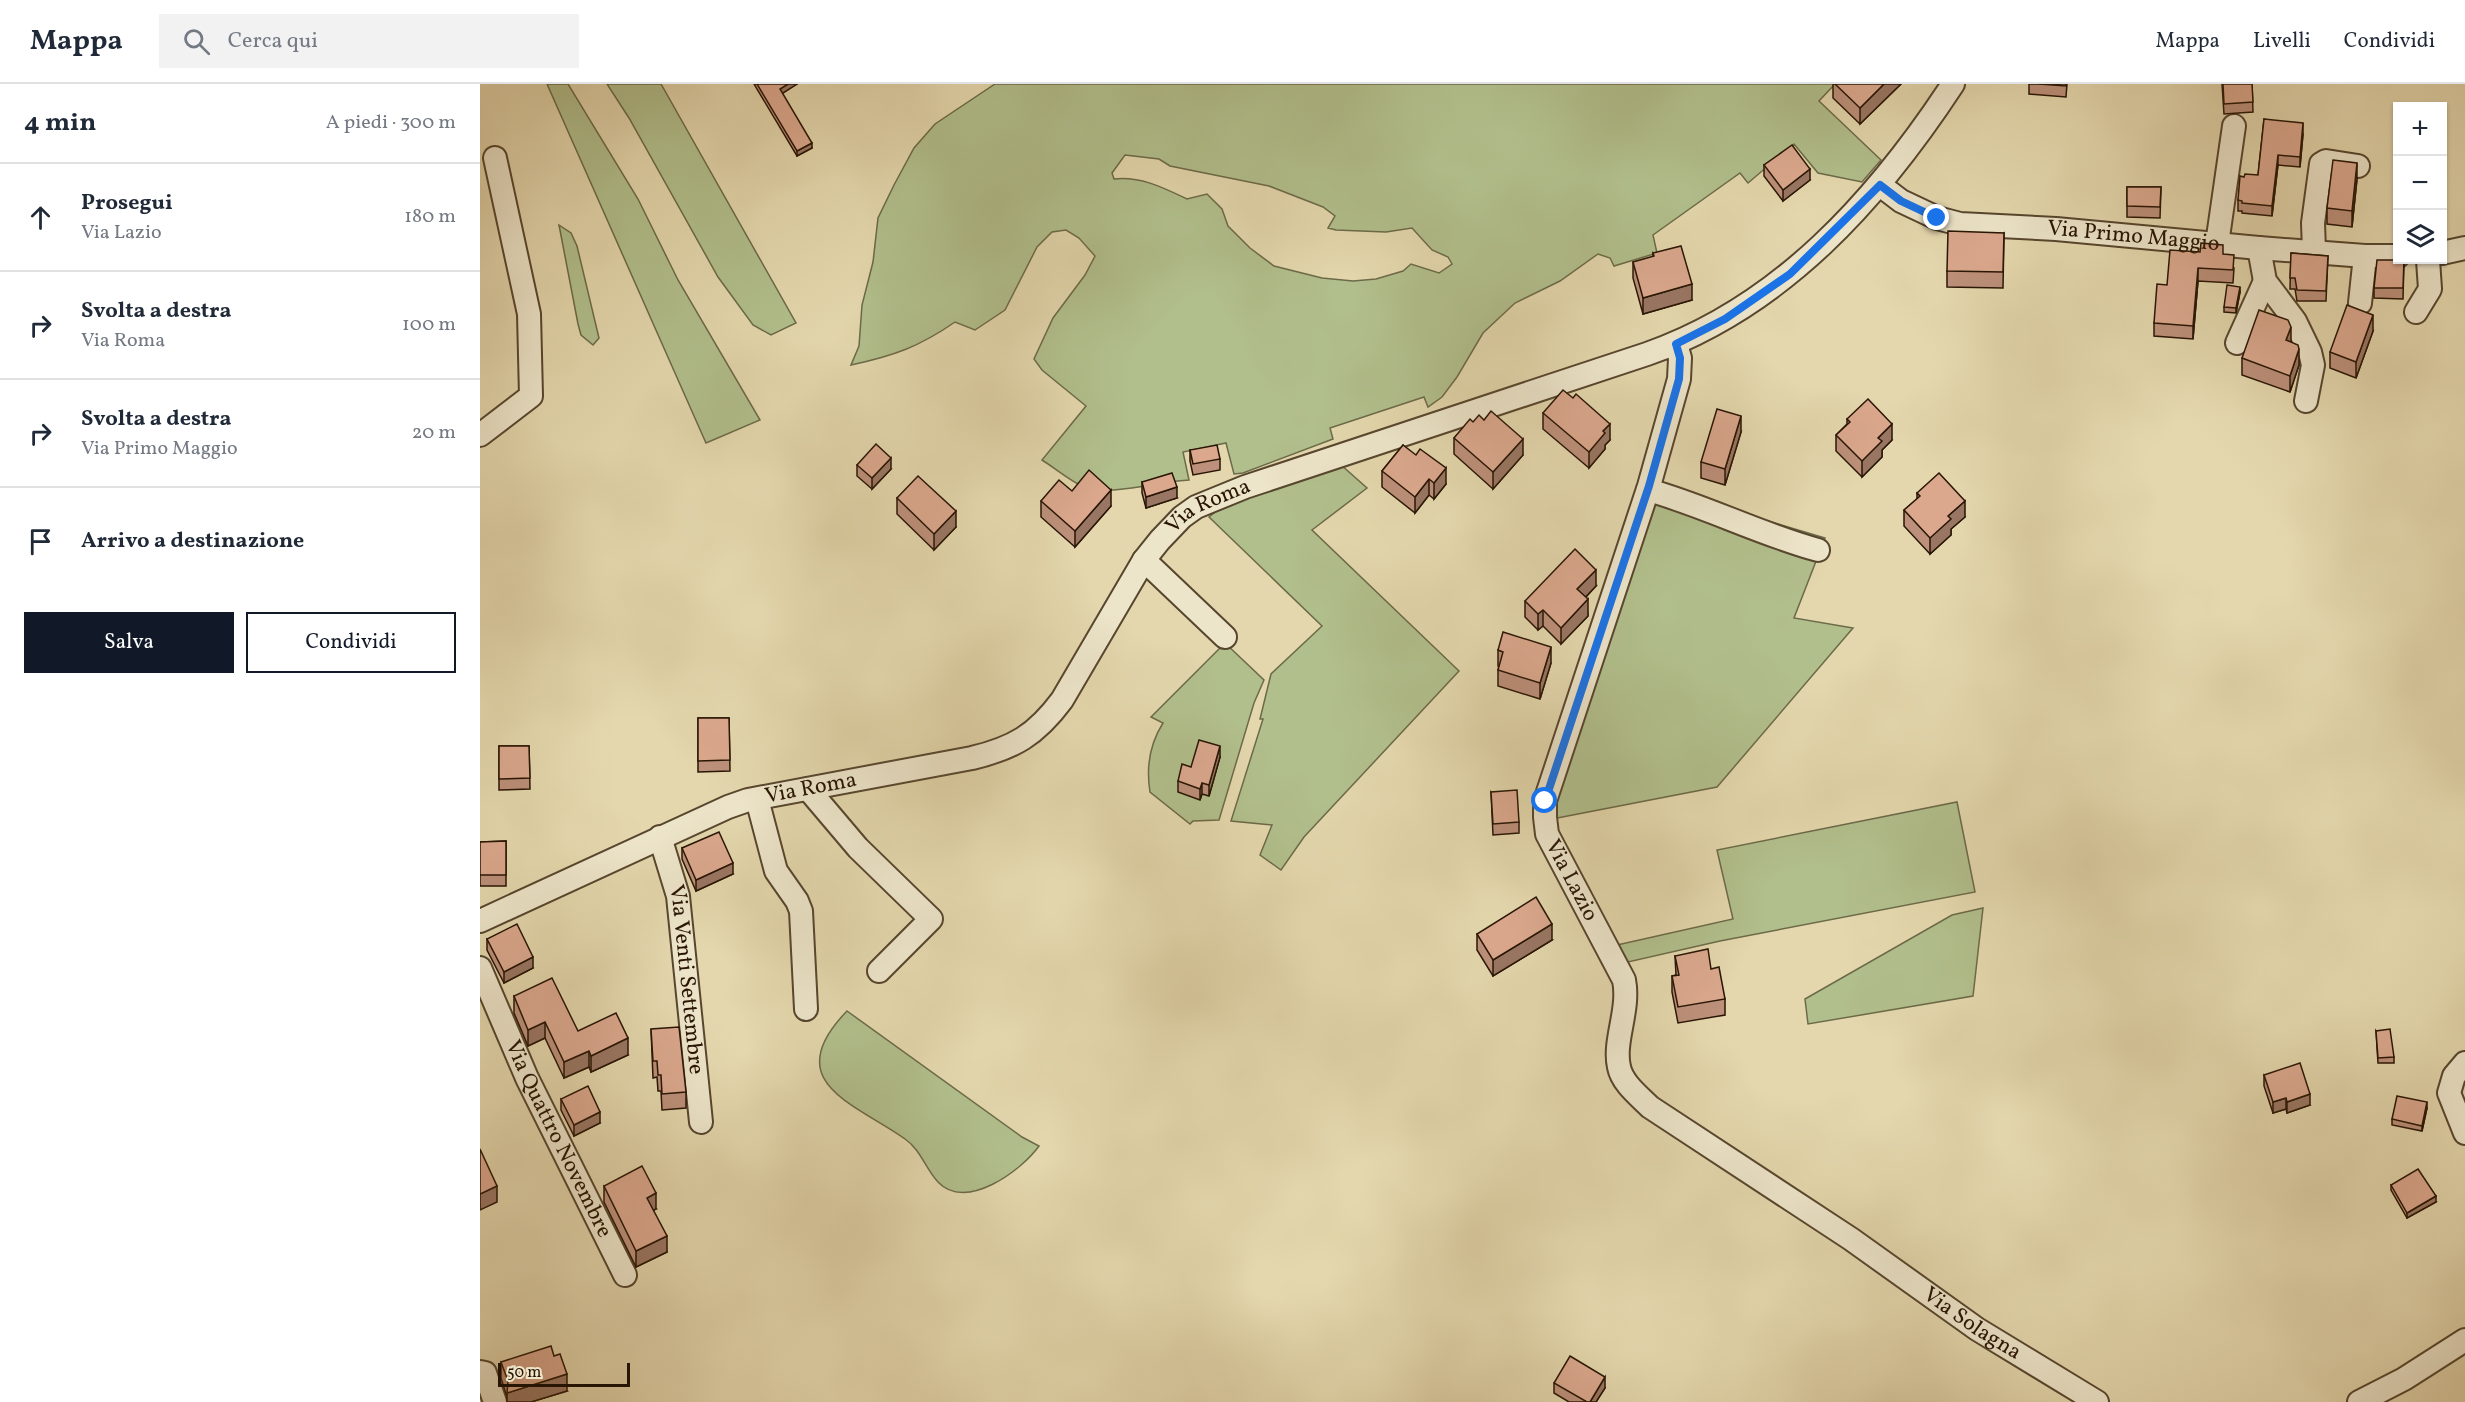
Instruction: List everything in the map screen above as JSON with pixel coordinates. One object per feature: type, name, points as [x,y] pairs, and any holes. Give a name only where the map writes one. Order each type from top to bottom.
[{"type":"street","name":"Via Roma","points":[[480,921],[728,807],[757,799],[993,753],[1031,735],[1062,700],[1144,560],[1182,517],[1211,499],[1676,344],[1725,319],[1790,274],[1880,185],[1953,84]]},
{"type":"street","points":[[2217,244],[2234,126]]},
{"type":"street","points":[[480,435],[531,396],[529,314],[495,158]]},
{"type":"street","points":[[2314,251],[2313,224],[2321,164],[2326,161],[2358,166]]},
{"type":"street","name":"Via Primo Maggio","points":[[1880,185],[1901,201],[1937,218],[1960,224],[2056,229],[2259,248],[2393,256]]},
{"type":"street","points":[[2259,248],[2265,281],[2295,321],[2310,352],[2313,364],[2306,401]]},
{"type":"street","points":[[2447,252],[2465,248]]},
{"type":"street","points":[[2360,303],[2365,256]]},
{"type":"street","points":[[2416,312],[2430,289],[2428,264]]},
{"type":"street","points":[[2237,343],[2265,281]]},
{"type":"street","name":"Via Lazio","points":[[1676,344],[1680,358],[1679,379],[1648,490],[1545,801],[1547,834],[1624,980],[1627,994],[1619,1068],[1631,1088],[1650,1107],[1851,1239]]},
{"type":"street","points":[[1648,490],[1687,501],[1779,538],[1818,550]]},
{"type":"street","points":[[1144,560],[1225,637]]},
{"type":"street","points":[[808,789],[858,848],[931,919],[879,971]]},
{"type":"street","points":[[757,799],[776,871],[797,901],[801,911],[806,1009]]},
{"type":"street","name":"Via Venti Settembre","points":[[660,837],[678,897],[701,1122]]},
{"type":"street","name":"Via Quattro Novembre","points":[[480,968],[527,1078],[625,1275]]},
{"type":"street","points":[[2465,1064],[2454,1076],[2449,1093],[2465,1133]]},
{"type":"street","name":"Via Solagna","points":[[1851,1239],[1977,1329],[2097,1402]]},
{"type":"street","points":[[2359,1402],[2404,1379],[2465,1340]]},
{"type":"street","points":[[480,1372],[485,1373],[495,1402]]},
{"type":"green space","points":[[547,84],[568,84],[638,199],[678,280],[760,420],[706,443]]},
{"type":"green space","points":[[607,84],[661,84],[796,323],[771,335],[753,325],[718,277],[629,118]]},
{"type":"green space","points":[[995,84],[1835,84],[1819,101],[1881,160],[1862,182],[1818,173],[1794,144],[1748,183],[1740,173],[1653,235],[1657,253],[1614,266],[1610,258],[1598,254],[1560,281],[1515,303],[1483,333],[1457,377],[1442,397],[1428,407],[1424,397],[1330,428],[1333,439],[1243,473],[1234,474],[1226,443],[1183,452],[1189,480],[1096,490],[1075,482],[1042,460],[1086,406],[1042,370],[1034,359],[1053,318],[1085,275],[1095,256],[1079,238],[1066,230],[1052,232],[1037,247],[1005,310],[975,330],[955,322],[905,349],[851,365],[859,346],[862,305],[873,262],[878,218],[914,148],[935,124]],"holes":[[[1125,155],[1159,159],[1170,166],[1269,186],[1323,207],[1335,216],[1328,228],[1386,232],[1412,228],[1432,250],[1448,257],[1452,264],[1439,273],[1411,264],[1403,271],[1376,279],[1353,281],[1322,278],[1274,266],[1250,248],[1228,226],[1222,209],[1207,194],[1187,199],[1143,181],[1114,179],[1112,173]]]},
{"type":"green space","points":[[559,225],[571,233],[577,246],[599,338],[593,345],[581,335]]},
{"type":"green space","points":[[1340,464],[1367,488],[1312,530],[1459,671],[1304,837],[1281,870],[1260,855],[1272,825],[1231,821],[1263,719],[1260,719],[1271,674],[1322,626],[1209,517],[1220,508]]},
{"type":"green space","points":[[1653,487],[1825,538],[1794,618],[1853,628],[1717,787],[1552,819],[1570,739]]},
{"type":"green space","points":[[1225,643],[1264,680],[1254,703],[1219,820],[1193,821],[1190,824],[1150,792],[1148,774],[1150,756],[1154,740],[1163,723],[1151,717]]},
{"type":"green space","points":[[1957,802],[1975,892],[1720,941],[1628,962],[1617,945],[1733,919],[1717,850]]},
{"type":"green space","points":[[1983,908],[1973,996],[1808,1024],[1805,999],[1952,915]]},
{"type":"green space","points":[[847,1011],[1022,1137],[1039,1146],[1031,1156],[1007,1176],[978,1190],[963,1192],[950,1190],[938,1182],[910,1143],[846,1101],[831,1088],[822,1073],[820,1056],[828,1035]]},
{"type":"building","points":[[757,84],[788,84],[780,89],[812,143],[797,151]]},
{"type":"building","points":[[1835,84],[1884,84],[1860,108]]},
{"type":"building","points":[[2039,84],[2066,84],[2066,86]]},
{"type":"building","points":[[2223,84],[2252,84],[2253,102],[2224,104]]},
{"type":"building","points":[[2264,119],[2303,123],[2300,157],[2278,155],[2272,206],[2242,203],[2238,200],[2240,176],[2258,175]]},
{"type":"building","points":[[1792,145],[1810,169],[1783,190],[1764,165]]},
{"type":"building","points":[[2333,160],[2357,163],[2352,211],[2327,208]]},
{"type":"building","points":[[2127,187],[2161,187],[2160,207],[2127,206]]},
{"type":"building","points":[[1948,231],[2004,233],[2003,272],[1947,271]]},
{"type":"building","points":[[2201,243],[2223,245],[2223,254],[2234,255],[2233,270],[2198,268],[2193,326],[2154,323],[2157,284],[2167,285],[2170,250],[2200,252]]},
{"type":"building","points":[[1681,246],[1692,284],[1643,298],[1633,262],[1654,256],[1653,253]]},
{"type":"building","points":[[2291,253],[2328,256],[2326,291],[2297,290],[2295,278],[2290,278]]},
{"type":"building","points":[[2377,260],[2393,260],[2393,264],[2404,264],[2403,288],[2374,288]]},
{"type":"building","points":[[2227,285],[2240,287],[2236,308],[2224,307]]},
{"type":"building","points":[[2347,305],[2373,315],[2356,362],[2330,352]]},
{"type":"building","points":[[2259,310],[2288,320],[2291,327],[2286,340],[2298,345],[2299,349],[2290,376],[2242,358]]},
{"type":"building","points":[[1563,390],[1573,398],[1576,394],[1610,424],[1589,452],[1543,413]]},
{"type":"building","points":[[1868,399],[1892,424],[1878,438],[1882,441],[1862,461],[1836,435],[1850,422],[1847,419]]},
{"type":"building","points":[[1717,409],[1741,416],[1725,469],[1701,462]]},
{"type":"building","points":[[1491,411],[1523,439],[1493,472],[1454,438],[1470,419],[1473,422],[1479,415],[1484,420]]},
{"type":"building","points":[[876,444],[891,458],[872,478],[857,465]]},
{"type":"building","points":[[1217,445],[1220,459],[1193,464],[1190,450]]},
{"type":"building","points":[[1403,445],[1416,455],[1420,449],[1446,468],[1434,483],[1429,479],[1415,497],[1382,471]]},
{"type":"building","points":[[1089,470],[1111,490],[1075,531],[1041,501],[1059,480],[1072,491]]},
{"type":"building","points":[[1172,473],[1177,487],[1146,497],[1142,482]]},
{"type":"building","points":[[1939,473],[1965,501],[1948,516],[1951,519],[1930,538],[1904,510],[1920,496],[1917,493]]},
{"type":"building","points":[[918,476],[956,511],[934,534],[897,498]]},
{"type":"building","points":[[1575,549],[1596,570],[1577,589],[1588,599],[1561,628],[1543,610],[1538,614],[1525,601]]},
{"type":"building","points":[[1503,632],[1551,647],[1540,683],[1498,670],[1503,652],[1498,650]]},
{"type":"building","points":[[698,718],[729,718],[730,760],[698,761]]},
{"type":"building","points":[[1199,740],[1220,746],[1209,785],[1202,783],[1200,789],[1178,781],[1182,764],[1191,767]]},
{"type":"building","points":[[499,746],[529,746],[530,778],[499,779]]},
{"type":"building","points":[[1517,790],[1519,822],[1493,824],[1491,792]]},
{"type":"building","points":[[719,832],[733,863],[696,880],[682,848]]},
{"type":"building","points":[[506,841],[506,875],[480,875],[480,842]]},
{"type":"building","points":[[1536,897],[1552,924],[1493,960],[1477,934]]},
{"type":"building","points":[[517,924],[533,957],[504,972],[487,939]]},
{"type":"building","points":[[1708,949],[1711,969],[1719,967],[1725,999],[1678,1007],[1672,976],[1679,975],[1675,956]]},
{"type":"building","points":[[552,978],[578,1031],[616,1013],[628,1038],[591,1056],[589,1051],[564,1062],[545,1022],[528,1030],[514,996]]},
{"type":"building","points":[[679,1027],[686,1092],[662,1094],[661,1075],[658,1075],[657,1061],[653,1061],[651,1029]]},
{"type":"building","points":[[2390,1029],[2394,1057],[2378,1058],[2376,1031]]},
{"type":"building","points":[[2300,1063],[2310,1094],[2287,1102],[2286,1098],[2273,1102],[2264,1075]]},
{"type":"building","points":[[588,1086],[600,1112],[574,1125],[561,1099]]},
{"type":"building","points":[[2397,1096],[2427,1102],[2422,1126],[2392,1119]]},
{"type":"building","points":[[480,1149],[497,1186],[480,1194]]},
{"type":"building","points":[[642,1166],[656,1193],[647,1198],[667,1236],[636,1251],[604,1186]]},
{"type":"building","points":[[2418,1169],[2436,1196],[2407,1213],[2391,1185]]},
{"type":"building","points":[[551,1346],[554,1356],[560,1354],[567,1374],[507,1393],[508,1381],[501,1362]]},
{"type":"building","points":[[1570,1356],[1605,1377],[1590,1402],[1554,1383]]},
{"type":"route","points":[[1545,801],[1649,486],[1679,379],[1680,358],[1676,344],[1707,330],[1742,309],[1790,274],[1880,185],[1901,201],[1937,218]]}]
